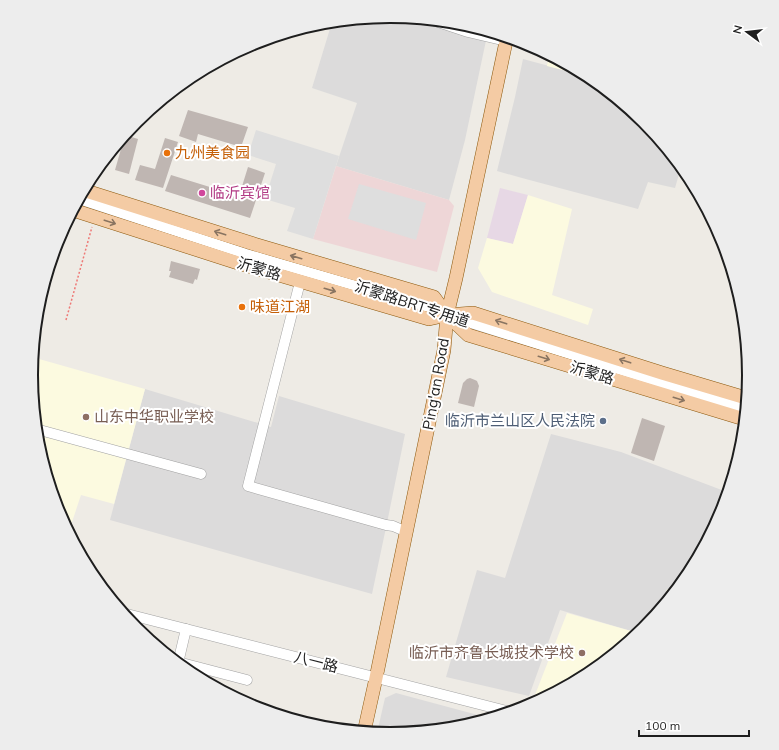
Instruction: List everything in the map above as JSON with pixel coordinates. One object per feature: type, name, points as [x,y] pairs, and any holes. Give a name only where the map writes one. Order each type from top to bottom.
[{"type":"main road","name":"Ping'an Road","points":[[365,726],[444,350],[446,315],[458,270],[505,43]]},
{"type":"main road","name":"沂蒙路","points":[[89,192],[257,245],[434,297],[446,315],[468,335],[739,416]]},
{"type":"main road","name":"沂蒙路","points":[[78,212],[231,261],[429,319],[446,315],[473,313],[741,397]]},
{"type":"street","name":"沂蒙路BRT专用道","points":[[84,201],[246,254],[432,308],[446,315],[740,406]]},
{"type":"street","points":[[300,282],[248,486],[393,526],[407,532]]},
{"type":"street","points":[[42,431],[200,474]]},
{"type":"street","name":"八一路","points":[[133,616],[499,709]]},
{"type":"street","points":[[179,657],[186,629]]},
{"type":"street","points":[[192,666],[247,680]]},
{"type":"path","points":[[66,320],[92,227]]},
{"type":"shaded area","points":[[366,24],[413,24],[458,30],[487,37],[465,140],[449,200],[336,166],[357,103],[312,88],[330,28]]},
{"type":"shaded area","points":[[523,59],[568,71],[585,82],[622,110],[654,143],[679,175],[675,188],[648,182],[638,209],[497,171]]},
{"type":"shaded area","points":[[548,61],[569,72],[547,66]]},
{"type":"shaded area","points":[[256,130],[339,156],[313,239],[287,231],[295,208],[265,199],[276,164],[248,155]]},
{"type":"shaded area","points":[[336,166],[449,200],[454,206],[437,272],[313,239]]},
{"type":"shaded area","points":[[359,184],[426,203],[416,240],[348,219]]},
{"type":"shaded area","points":[[500,188],[528,195],[513,244],[487,238]]},
{"type":"shaded area","points":[[528,195],[572,209],[552,295],[593,309],[588,325],[492,292],[478,268],[487,238],[513,244]]},
{"type":"shaded area","name":"山东中华职业学校","points":[[38,359],[145,389],[114,504],[81,495],[72,522],[69,521],[64,510],[56,488],[44,444],[38,398]]},
{"type":"shaded area","points":[[145,389],[271,427],[279,396],[405,434],[372,594],[110,520]]},
{"type":"shaded area","points":[[551,434],[621,452],[722,490],[705,531],[682,571],[654,607],[631,631],[560,610],[529,696],[446,677],[477,570],[505,578]]},
{"type":"shaded area","name":"临沂市齐鲁长城技术学校","points":[[567,613],[631,631],[622,640],[585,668],[535,695]]},
{"type":"shaded area","points":[[396,693],[479,715],[435,724],[378,727],[385,698]]},
{"type":"building","points":[[188,110],[248,127],[241,147],[198,134],[196,142],[179,136]]},
{"type":"building","points":[[131,137],[138,139],[129,174],[115,170],[122,147]]},
{"type":"building","name":"九州美食园","points":[[165,138],[178,142],[163,188],[135,180],[140,165],[155,169]]},
{"type":"building","name":"临沂宾馆","points":[[248,167],[265,173],[250,218],[165,191],[171,175],[239,196]]},
{"type":"building","points":[[171,261],[200,269],[197,280],[195,279],[193,284],[169,277],[171,271],[169,271]]},
{"type":"building","points":[[470,378],[477,381],[479,386],[474,407],[458,403],[463,383]]},
{"type":"building","points":[[642,418],[665,426],[654,461],[631,453]]},
{"type":"place","name":"九州美食园","points":[[167,153]]},
{"type":"place","name":"临沂宾馆","points":[[202,193]]},
{"type":"place","name":"味道江湖","points":[[242,307]]},
{"type":"place","name":"山东中华职业学校","points":[[86,417]]},
{"type":"place","name":"临沂市兰山区人民法院","points":[[603,421]]},
{"type":"place","name":"临沂市齐鲁长城技术学校","points":[[582,653]]}]
